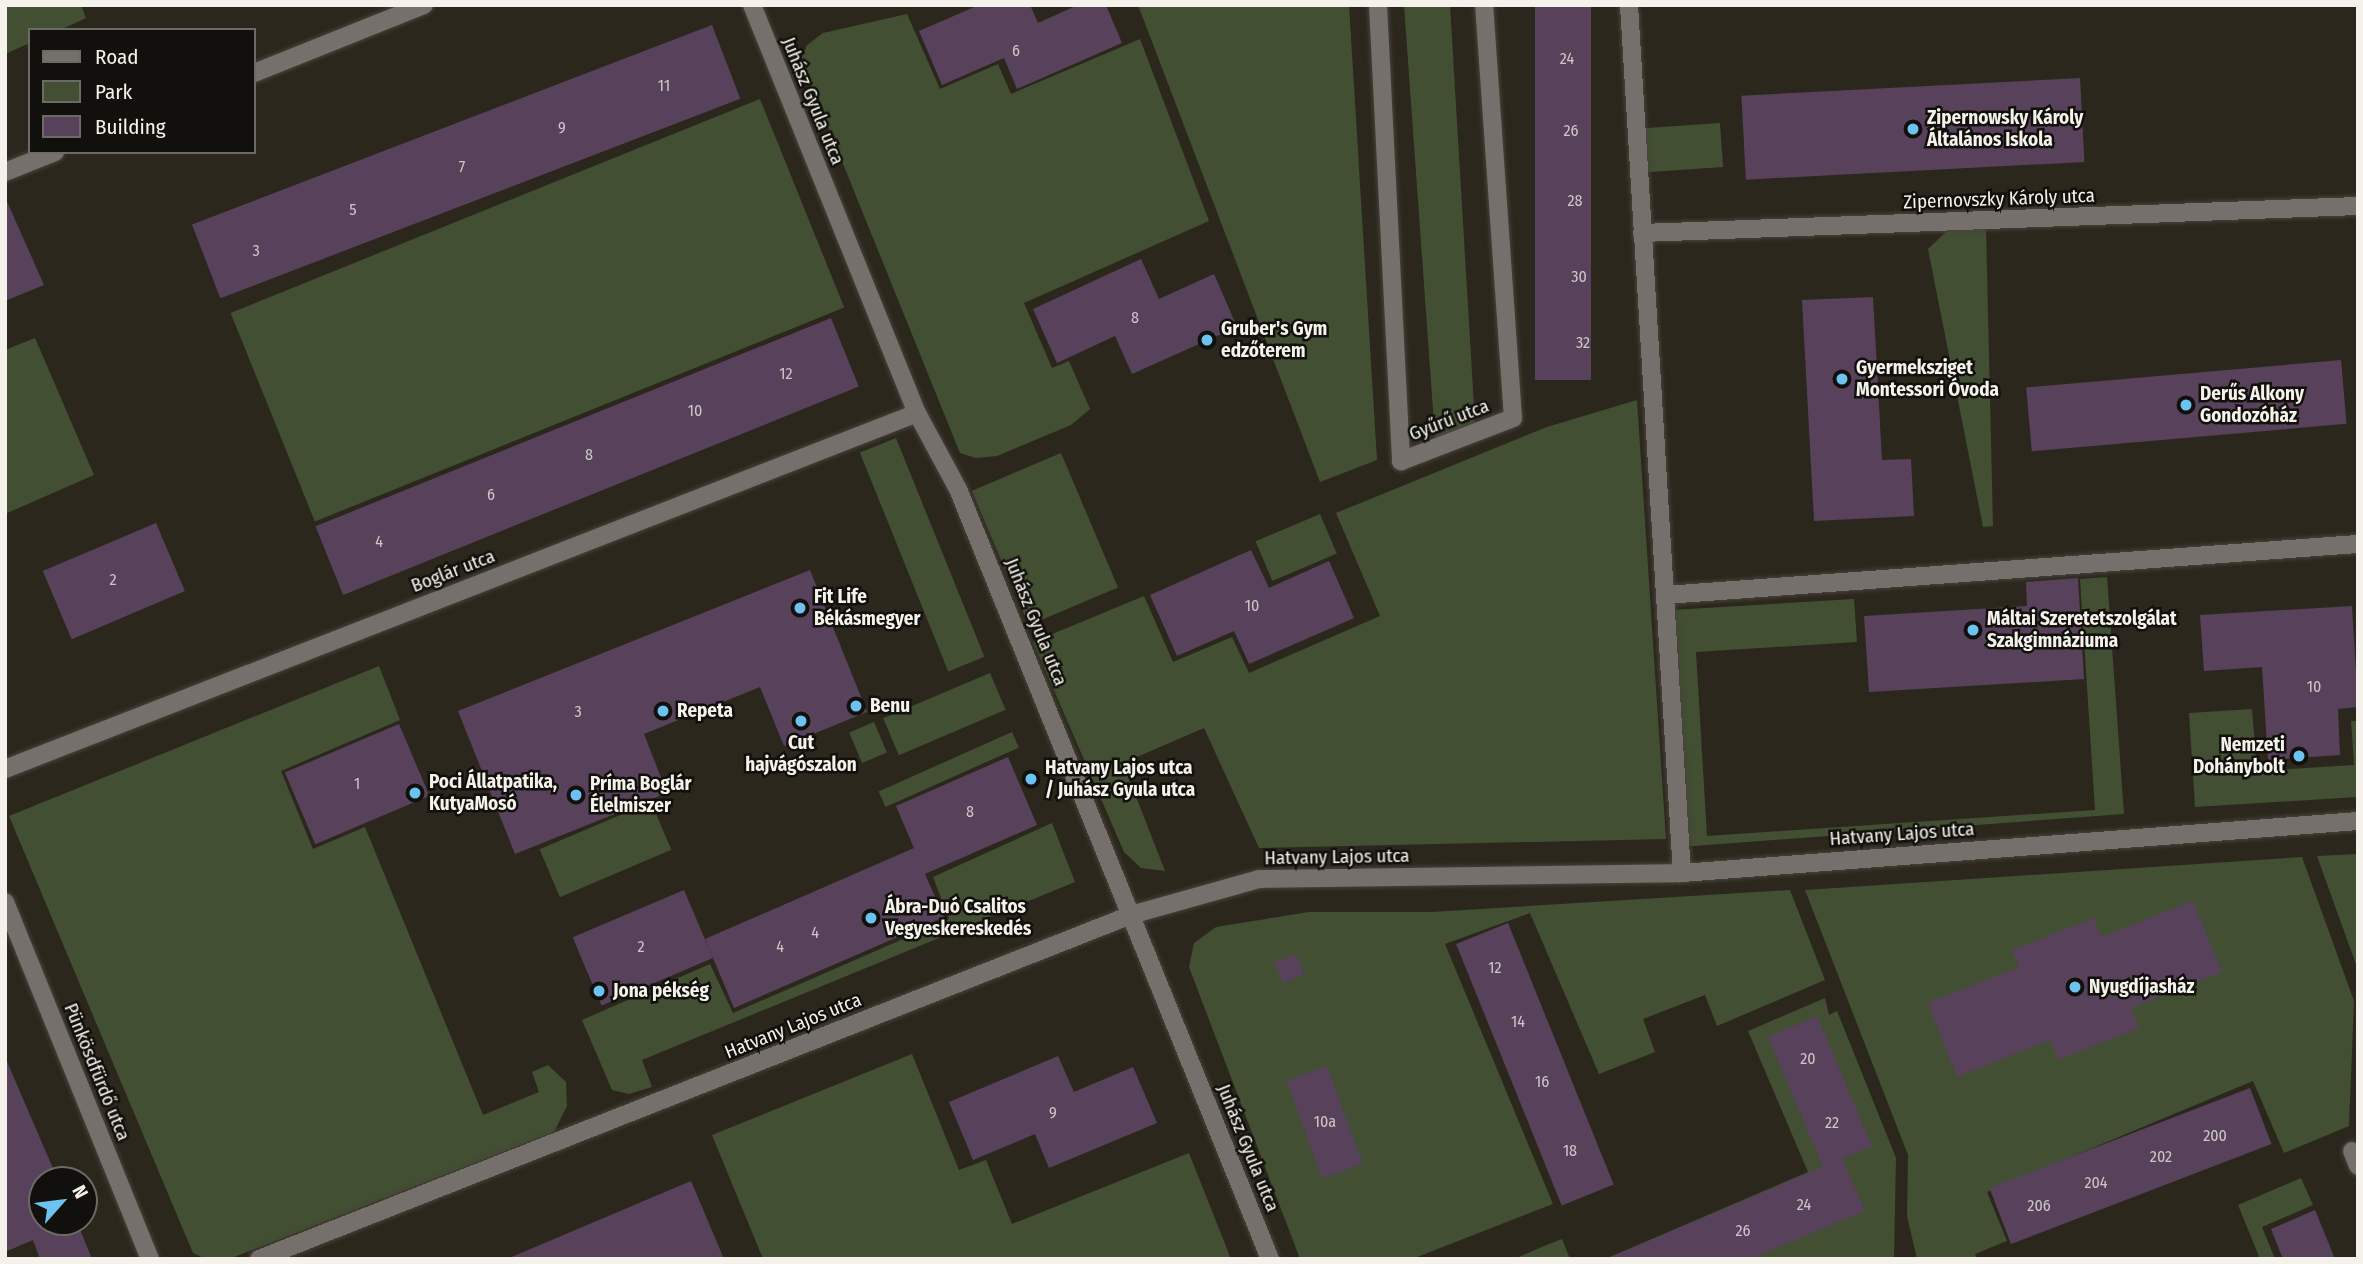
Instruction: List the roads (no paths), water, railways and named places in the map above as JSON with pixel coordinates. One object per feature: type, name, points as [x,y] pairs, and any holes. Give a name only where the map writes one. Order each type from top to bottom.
[{"type":"street","points":[[256,72],[424,5]]},
{"type":"street","name":"Juhász Gyula utca","points":[[752,5],[917,412],[958,489],[1270,1259]]},
{"type":"street","name":"Gyűrű utca","points":[[1378,5],[1401,461],[1513,418],[1484,5]]},
{"type":"street","points":[[1629,5],[1682,873]]},
{"type":"street","points":[[5,172],[50,154]]},
{"type":"street","name":"Zipernovszky Károly utca","points":[[1642,233],[2358,206]]},
{"type":"street","name":"Boglár utca","points":[[5,769],[917,412]]},
{"type":"street","points":[[1666,595],[2358,544]]},
{"type":"street","name":"Hatvany Lajos utca","points":[[259,1259],[1131,915],[1259,879],[1682,873],[2358,821]]},
{"type":"street","name":"Pünkösdfürdő utca","points":[[5,902],[12,930],[150,1259]]},
{"type":"place","name":"Zipernowsky Károly Általános Iskola","points":[[1913,129]]},
{"type":"place","name":"Gruber's Gym edzőterem","points":[[1207,340]]},
{"type":"place","name":"Gyermeksziget Montessori Óvoda","points":[[1842,379]]},
{"type":"place","name":"Derűs Alkony Gondozóház","points":[[2186,405]]},
{"type":"place","name":"Fit Life Békásmegyer","points":[[800,608]]},
{"type":"place","name":"Máltai Szeretetszolgálat Szakgimnáziuma","points":[[1973,630]]},
{"type":"place","name":"Benu","points":[[856,706]]},
{"type":"place","name":"Repeta","points":[[663,711]]},
{"type":"place","name":"Cut hajvágószalon","points":[[801,721]]},
{"type":"place","name":"Nemzeti Dohánybolt","points":[[2299,756]]},
{"type":"place","name":"Hatvany Lajos utca / Juhász Gyula utca","points":[[1031,779]]},
{"type":"place","name":"Poci Állatpatika, KutyaMosó","points":[[415,793]]},
{"type":"place","name":"Príma Boglár Élelmiszer","points":[[576,795]]},
{"type":"place","name":"Ábra-Duó Csalitos Vegyeskereskedés","points":[[871,918]]},
{"type":"place","name":"Nyugdíjasház","points":[[2075,987]]},
{"type":"place","name":"Jona pékség","points":[[599,991]]}]
